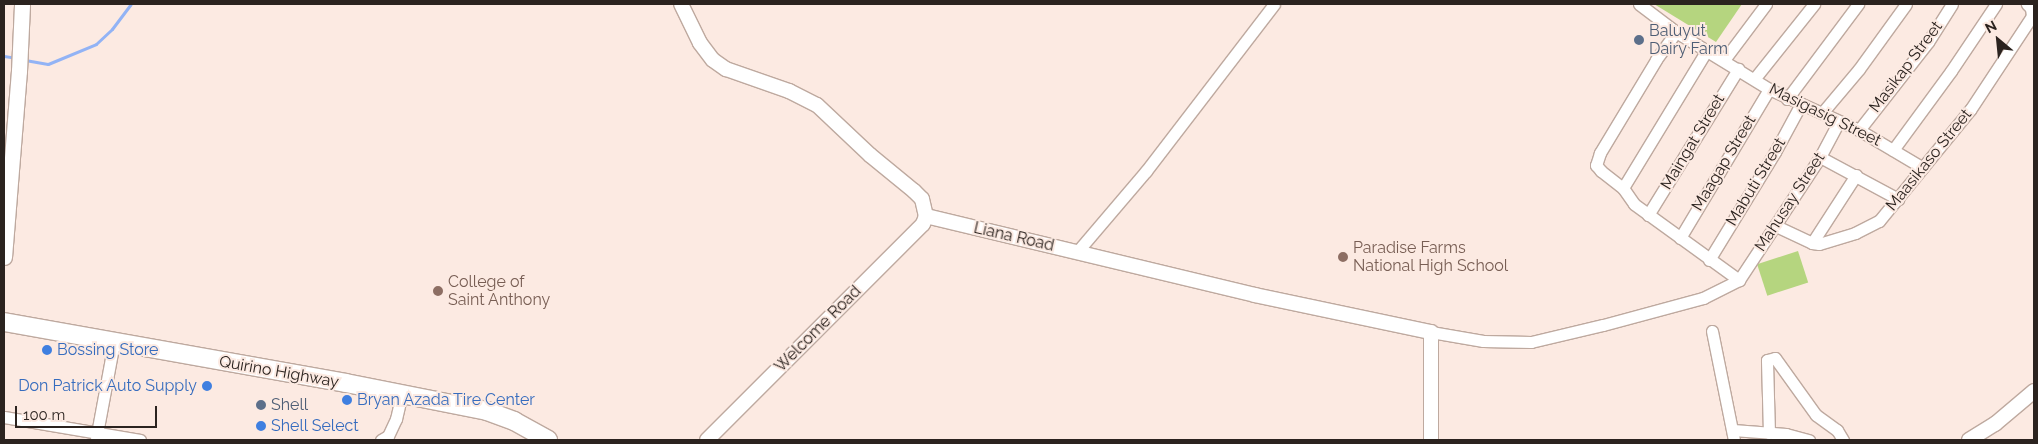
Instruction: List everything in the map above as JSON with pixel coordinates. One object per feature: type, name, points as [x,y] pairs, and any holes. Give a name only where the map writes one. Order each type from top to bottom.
[{"type":"main road","points":[[4,258],[19,71],[22,4]]},
{"type":"main road","name":"Quirino Highway","points":[[4,322],[487,411],[514,421],[548,440]]},
{"type":"street","points":[[681,4],[700,43],[713,60],[726,69],[789,90],[817,105],[870,155],[922,199],[926,216]]},
{"type":"street","points":[[1077,252],[1146,171],[1274,4]]},
{"type":"street","name":"Masigasig Street","points":[[1639,4],[1676,32],[1755,78],[1769,89],[1787,99],[1859,130],[1923,168]]},
{"type":"street","points":[[1724,60],[1766,4]]},
{"type":"street","points":[[1755,78],[1814,4]]},
{"type":"street","points":[[1787,99],[1858,4]]},
{"type":"street","points":[[1822,113],[1858,69],[1906,4]]},
{"type":"street","name":"Masikap Street","points":[[1859,130],[1928,42],[1952,4]]},
{"type":"street","points":[[1893,150],[1951,71],[1996,4]]},
{"type":"street","name":"Maasikaso Street","points":[[1812,243],[1836,240],[1870,227],[1880,221],[1970,110],[2032,16],[2031,8],[2027,4]]},
{"type":"street","points":[[1431,440],[1431,332],[1483,341],[1531,342],[1703,298],[1739,280],[1648,215],[1629,199],[1623,188],[1597,166],[1600,153],[1656,60],[1676,32]]},
{"type":"street","points":[[1623,188],[1708,50]]},
{"type":"street","name":"Maingat Street","points":[[1648,215],[1738,69]]},
{"type":"street","name":"Maagap Street","points":[[1680,238],[1769,89]]},
{"type":"street","name":"Mabuti Street","points":[[1709,260],[1775,152],[1800,104]]},
{"type":"street","name":"Mahusay Street","points":[[1739,280],[1820,157],[1839,122]]},
{"type":"street","points":[[1820,157],[1898,199]]},
{"type":"street","points":[[1776,226],[1812,243],[1856,175]]},
{"type":"street","name":"Liana Road","points":[[926,216],[1255,295],[1431,332]]},
{"type":"street","name":"Welcome Road","points":[[707,440],[923,224],[926,216]]},
{"type":"street","points":[[1712,331],[1733,435],[1786,434],[1809,440]]},
{"type":"street","points":[[96,436],[114,342]]},
{"type":"street","points":[[1769,433],[1767,360],[1775,358],[1816,414],[1837,430],[1843,440]]},
{"type":"street","points":[[1969,440],[1995,424],[2034,392]]},
{"type":"street","points":[[381,440],[388,436],[396,419],[402,394]]},
{"type":"street","points":[[4,417],[96,436],[140,440]]},
{"type":"green space","points":[[1654,4],[1742,4],[1716,42]]},
{"type":"green space","points":[[1798,251],[1808,282],[1767,296],[1757,264]]},
{"type":"waterway","points":[[25,60],[48,64],[96,44],[112,29],[131,4]]},
{"type":"waterway","points":[[4,56],[16,58]]},
{"type":"place","name":"Baluyut Dairy Farm","points":[[1639,40]]},
{"type":"place","name":"Paradise Farms National High School","points":[[1343,257]]},
{"type":"place","name":"College of Saint Anthony","points":[[438,291]]},
{"type":"place","name":"Bossing Store","points":[[47,350]]},
{"type":"place","name":"Don Patrick Auto Supply","points":[[207,386]]},
{"type":"place","name":"Bryan Azada Tire Center","points":[[347,400]]},
{"type":"place","name":"Shell","points":[[261,405]]},
{"type":"place","name":"Shell Select","points":[[261,426]]}]
